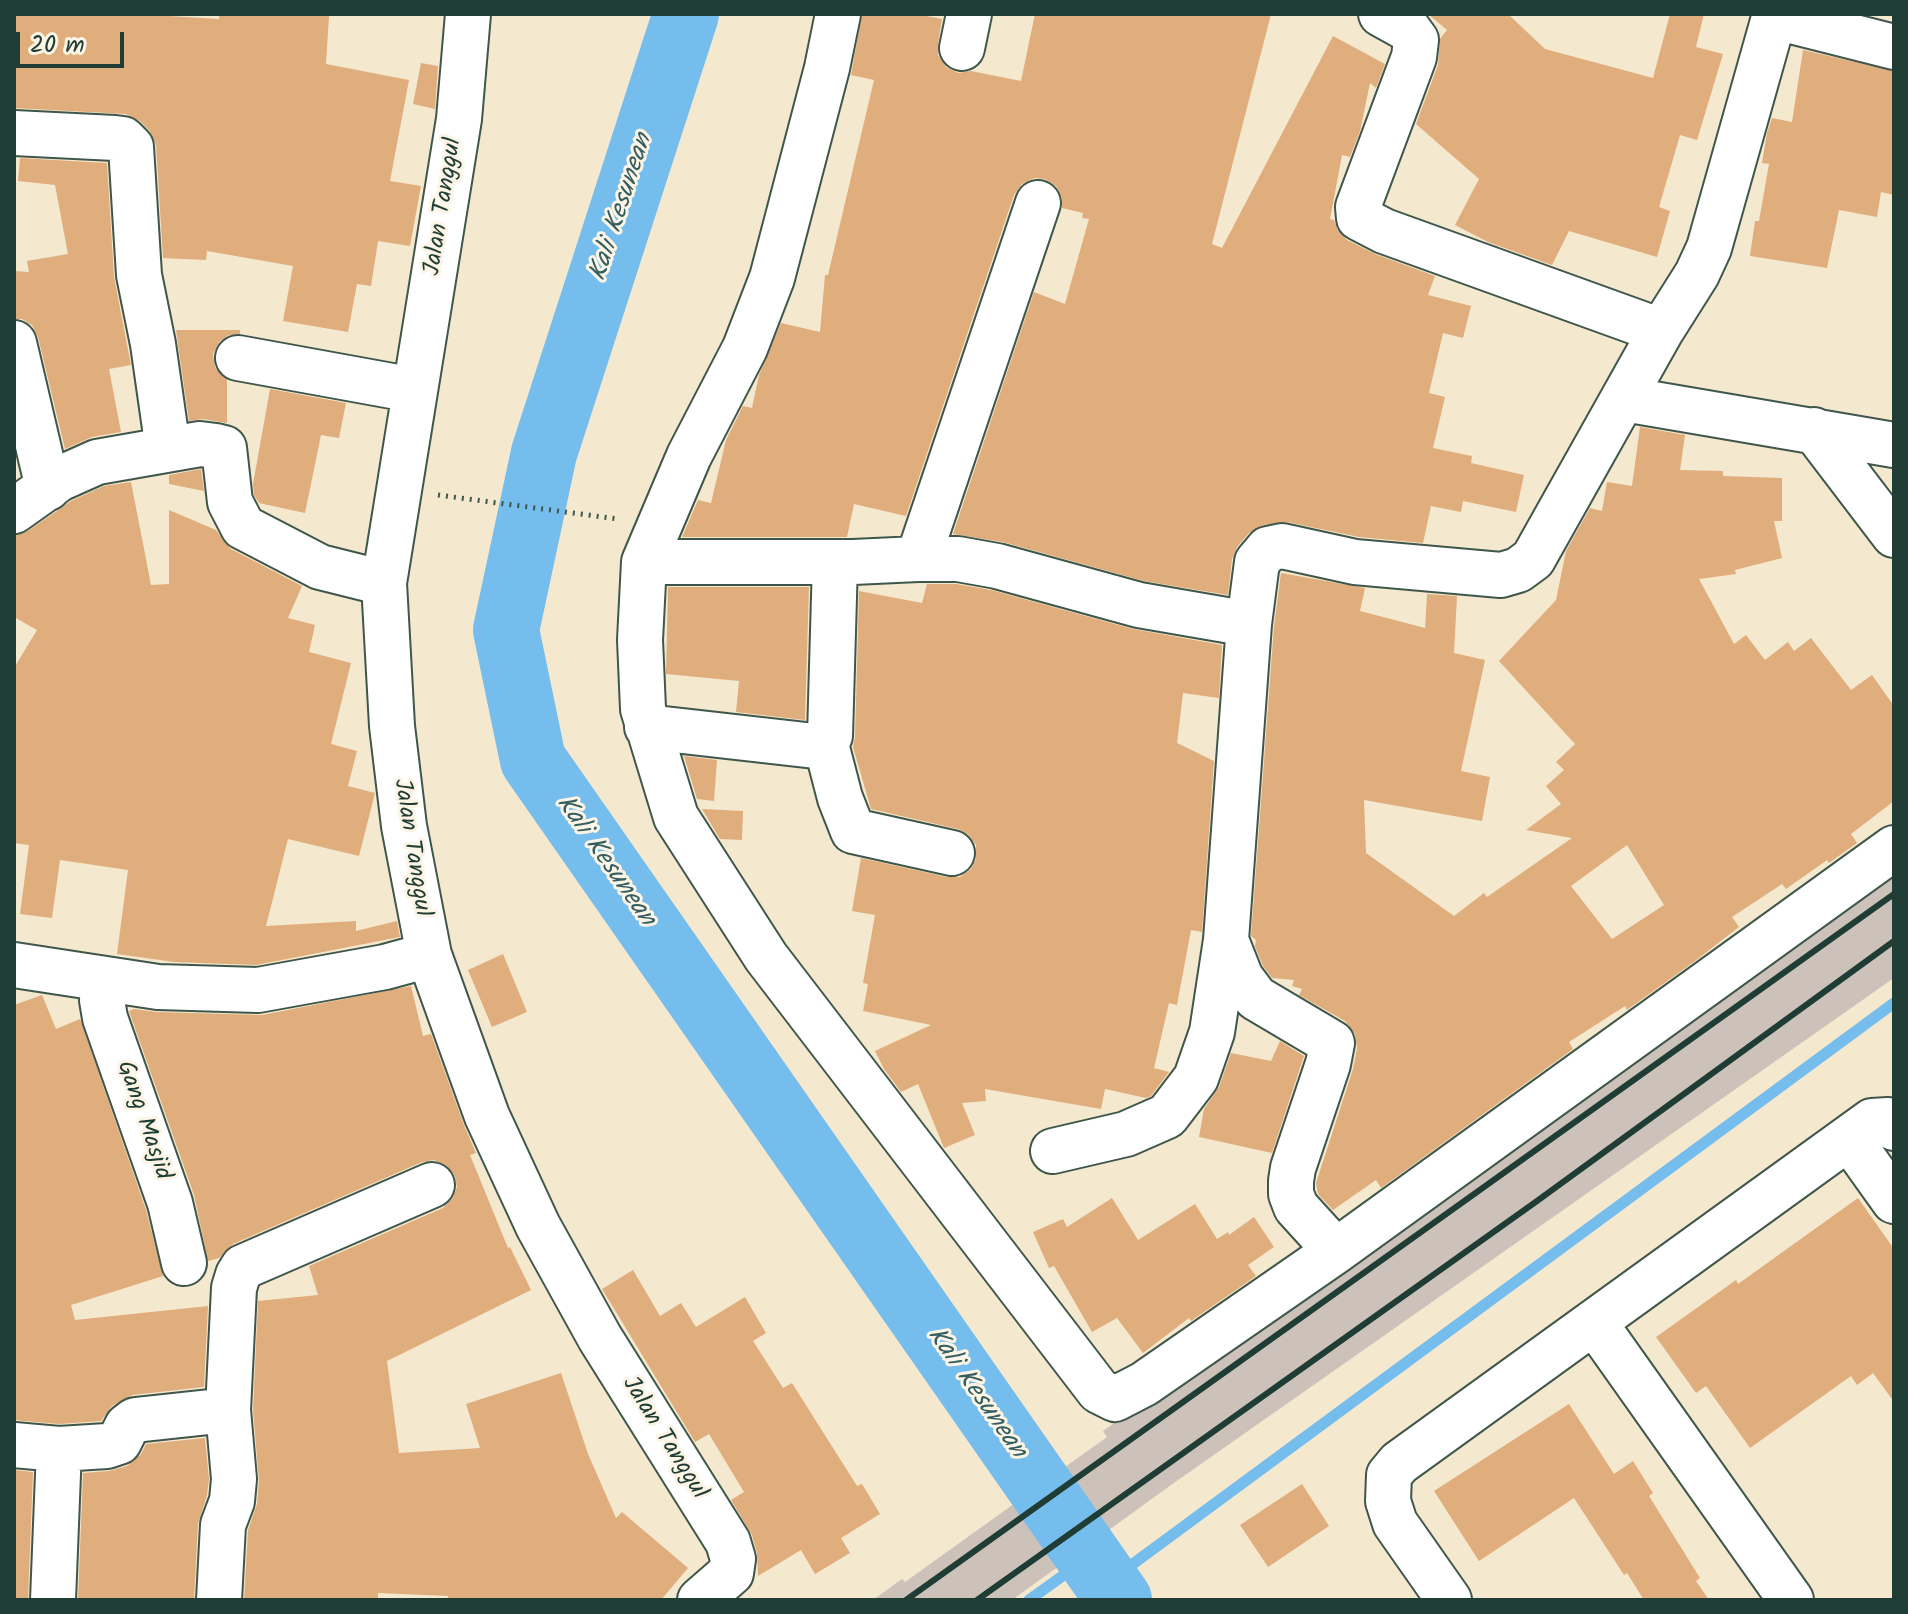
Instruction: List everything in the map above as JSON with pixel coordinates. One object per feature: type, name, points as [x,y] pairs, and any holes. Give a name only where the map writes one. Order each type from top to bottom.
[{"type":"street","name":"Jalan Tanggul","points":[[468,14],[459,119],[384,583],[392,726],[404,826],[429,955],[487,1116],[538,1226],[600,1338],[728,1542],[733,1559],[731,1573],[700,1600]]},
{"type":"street","points":[[838,14],[827,68],[772,278],[745,348],[689,456],[644,562],[640,640],[643,709],[676,817],[766,957],[1099,1391],[1115,1399],[1144,1384],[1336,1251],[1894,848]]},
{"type":"street","points":[[1381,14],[1408,29],[1416,40],[1414,57],[1358,207],[1359,218],[1384,231],[1661,331]]},
{"type":"street","points":[[1053,1151],[1126,1134],[1167,1116],[1196,1078],[1212,1032],[1226,940],[1249,624],[1257,562],[1268,549],[1282,546],[1355,562],[1501,575],[1518,570],[1533,559],[1709,248],[1775,16],[1894,47]]},
{"type":"street","points":[[14,133],[115,138],[123,139],[131,147],[139,275],[153,344],[168,449]]},
{"type":"street","points":[[918,559],[1038,203]]},
{"type":"street","points":[[14,343],[31,500]]},
{"type":"street","points":[[238,358],[414,390]]},
{"type":"street","points":[[1624,399],[1894,445]]},
{"type":"street","points":[[1814,430],[1894,535]]},
{"type":"street","points":[[31,500],[59,479],[97,462],[200,444],[224,448],[230,502],[243,527],[320,567],[384,583]]},
{"type":"street","points":[[644,562],[958,559],[997,566],[1139,605],[1249,624]]},
{"type":"street","points":[[835,562],[830,736],[826,744],[840,798],[853,831],[952,853]]},
{"type":"street","points":[[647,727],[815,746],[826,744]]},
{"type":"street","points":[[1226,940],[1241,978],[1256,998],[1332,1043],[1291,1181],[1291,1194],[1296,1207],[1336,1251]]},
{"type":"street","points":[[14,965],[158,987],[258,990],[385,967],[429,955]]},
{"type":"street","name":"Gang Masjid","points":[[104,980],[102,1000],[105,1018],[170,1203],[184,1263]]},
{"type":"street","points":[[1449,1600],[1395,1523],[1388,1501],[1389,1475],[1399,1463],[1872,1121],[1888,1120],[1894,1128]]},
{"type":"street","points":[[1849,1138],[1894,1201]]},
{"type":"street","points":[[219,1600],[223,1525],[232,1501],[234,1479],[228,1410],[234,1288],[238,1275],[243,1267],[432,1185]]},
{"type":"street","points":[[1594,1322],[1791,1600]]},
{"type":"street","points":[[14,1445],[83,1449],[119,1442],[127,1426],[146,1417],[228,1410]]},
{"type":"street","points":[[53,1600],[59,1449]]},
{"type":"path","points":[[423,493],[627,520]]},
{"type":"shaded area","points":[[1894,867],[1894,978],[1012,1600],[873,1600],[902,1579],[905,1582],[1107,1437],[1103,1431]]},
{"type":"building","points":[[14,14],[135,14],[219,19],[219,14],[329,16],[326,64],[409,80],[390,181],[421,186],[410,246],[378,241],[371,286],[357,284],[348,332],[283,321],[293,266],[207,251],[206,260],[163,258],[156,145],[149,130],[126,114],[14,108]]},
{"type":"building","points":[[862,14],[916,14],[942,19],[938,55],[946,67],[958,73],[971,71],[1021,81],[1035,14],[1271,14],[1212,244],[1222,248],[1333,36],[1385,64],[1376,88],[1370,83],[1360,131],[1350,157],[1342,155],[1330,219],[1334,220],[1338,231],[1347,240],[1435,276],[1428,295],[1471,306],[1463,338],[1443,333],[1429,393],[1445,397],[1433,448],[1472,456],[1471,463],[1524,475],[1516,512],[1463,501],[1461,512],[1431,506],[1423,543],[1359,537],[1287,522],[1263,525],[1249,533],[1237,547],[1232,559],[1228,595],[1144,581],[1003,542],[953,534],[1034,292],[1065,304],[1089,219],[1082,218],[1083,213],[1062,208],[1062,197],[1056,186],[1045,179],[1034,178],[1022,184],[1014,195],[906,516],[854,504],[847,537],[682,537],[698,500],[711,503],[726,440],[743,406],[752,408],[759,375],[781,323],[820,332],[825,275],[828,275],[874,80],[851,75]]},
{"type":"building","points":[[1428,14],[1508,14],[1545,49],[1653,78],[1670,14],[1704,14],[1696,47],[1723,54],[1697,140],[1680,135],[1659,207],[1670,211],[1657,257],[1569,231],[1552,265],[1488,242],[1455,225],[1479,179],[1416,124],[1438,65],[1440,39],[1447,30]]},
{"type":"building","points":[[1803,50],[1894,71],[1894,195],[1881,192],[1877,217],[1839,210],[1827,268],[1750,256],[1769,164],[1762,163],[1767,133],[1772,118],[1792,122]]},
{"type":"building","points":[[421,63],[438,66],[435,109],[413,104]]},
{"type":"building","points":[[20,158],[107,163],[114,277],[131,365],[109,369],[121,432],[92,437],[65,449],[38,337],[32,325],[22,319],[14,319],[14,271],[29,272],[27,261],[68,254],[55,185],[18,181]]},
{"type":"building","points":[[176,330],[240,330],[240,334],[229,335],[220,341],[213,354],[215,367],[227,380],[227,423],[203,419],[189,421]]},
{"type":"building","points":[[270,389],[346,403],[339,438],[321,435],[305,513],[259,503],[254,495],[253,484]]},
{"type":"building","points":[[1640,427],[1685,435],[1680,470],[1723,471],[1723,476],[1782,478],[1782,521],[1774,521],[1782,558],[1735,570],[1736,574],[1699,579],[1734,644],[1746,635],[1765,660],[1788,642],[1794,651],[1811,638],[1851,690],[1872,675],[1894,706],[1894,801],[1851,834],[1857,843],[1786,889],[1782,884],[1732,917],[1739,927],[1695,961],[1627,1010],[1625,1006],[1569,1042],[1573,1049],[1381,1188],[1376,1180],[1333,1210],[1318,1194],[1316,1183],[1353,1069],[1357,1048],[1355,1034],[1345,1021],[1299,995],[1302,989],[1292,986],[1294,980],[1272,978],[1263,966],[1255,946],[1256,940],[1251,936],[1274,626],[1281,573],[1365,588],[1360,611],[1425,628],[1427,594],[1457,596],[1454,653],[1485,660],[1461,771],[1490,777],[1482,821],[1364,800],[1366,853],[1454,916],[1484,893],[1487,897],[1572,838],[1526,830],[1561,804],[1546,786],[1564,770],[1556,762],[1575,744],[1499,661],[1556,600],[1566,551],[1590,508],[1602,511],[1607,482],[1632,486]],"holes":[[[1627,845],[1664,905],[1612,939],[1571,886]]]},
{"type":"building","points":[[201,469],[204,491],[169,484],[169,475]]},
{"type":"building","points":[[131,482],[151,585],[169,584],[169,510],[216,530],[231,549],[302,586],[288,618],[315,625],[309,652],[351,663],[331,744],[357,751],[348,786],[375,793],[359,856],[288,839],[266,926],[356,921],[356,931],[397,921],[400,937],[256,965],[174,962],[117,954],[128,870],[60,860],[52,918],[20,914],[29,845],[14,843],[14,668],[37,630],[14,617],[14,536],[28,531],[71,501],[104,486]]},
{"type":"building","points":[[927,584],[956,584],[991,590],[1133,629],[1222,645],[1219,698],[1183,693],[1177,743],[1214,761],[1202,932],[1191,930],[1177,1005],[1169,1003],[1154,1068],[1169,1072],[1151,1096],[1146,1098],[1105,1089],[1101,1109],[985,1089],[986,1101],[962,1103],[975,1135],[944,1148],[918,1084],[901,1092],[875,1051],[931,1025],[863,1011],[868,984],[863,983],[875,915],[852,911],[861,858],[947,877],[960,877],[971,869],[976,859],[976,845],[968,834],[958,829],[871,809],[853,747],[859,591],[922,603]]},
{"type":"building","points":[[668,587],[809,587],[805,720],[736,712],[739,681],[666,674]]},
{"type":"building","points":[[684,756],[717,760],[714,801],[697,799]]},
{"type":"building","points":[[702,809],[743,811],[742,840],[720,839]]},
{"type":"building","points":[[503,954],[527,1012],[492,1027],[468,970]]},
{"type":"building","points":[[411,986],[423,1036],[431,1034],[476,1153],[470,1155],[508,1248],[531,1290],[387,1361],[399,1453],[480,1448],[466,1404],[561,1373],[588,1454],[616,1518],[622,1512],[688,1568],[661,1600],[448,1600],[448,1596],[378,1593],[378,1600],[244,1600],[248,1530],[257,1504],[259,1481],[253,1410],[258,1301],[318,1295],[309,1266],[443,1208],[452,1199],[457,1187],[455,1176],[446,1165],[434,1160],[422,1162],[233,1244],[219,1258],[208,1261],[194,1195],[129,1011],[262,1015]]},
{"type":"building","points":[[42,995],[56,1029],[80,1019],[146,1210],[163,1276],[71,1305],[75,1320],[208,1306],[204,1387],[132,1395],[112,1406],[101,1421],[59,1424],[14,1420],[14,1005]]},
{"type":"building","points":[[1280,1041],[1304,1056],[1272,1153],[1199,1137],[1204,1109],[1219,1087],[1231,1053],[1271,1061]]},
{"type":"building","points":[[1112,1198],[1138,1240],[1195,1204],[1217,1239],[1228,1232],[1229,1235],[1254,1217],[1274,1247],[1248,1265],[1256,1276],[1191,1321],[1189,1318],[1143,1353],[1117,1318],[1092,1332],[1054,1266],[1049,1268],[1033,1232],[1063,1219],[1067,1227]]},
{"type":"building","points":[[1858,1198],[1894,1249],[1894,1402],[1873,1373],[1857,1385],[1851,1376],[1750,1448],[1706,1386],[1696,1393],[1656,1337],[1736,1280],[1738,1284]]},
{"type":"building","points":[[633,1270],[660,1316],[681,1303],[696,1327],[745,1297],[766,1333],[753,1341],[783,1388],[792,1383],[857,1486],[862,1484],[880,1514],[841,1538],[850,1553],[815,1574],[801,1550],[758,1576],[752,1535],[731,1500],[744,1492],[709,1434],[695,1442],[602,1289]]},
{"type":"building","points":[[1569,1404],[1614,1474],[1633,1461],[1653,1493],[1649,1496],[1700,1578],[1696,1581],[1709,1600],[1644,1600],[1574,1498],[1479,1561],[1434,1491]]},
{"type":"building","points":[[205,1438],[209,1479],[198,1524],[194,1600],[78,1600],[83,1473],[127,1466],[141,1454],[146,1444]]},
{"type":"building","points":[[14,1470],[33,1472],[28,1600],[14,1600]]},
{"type":"building","points":[[1302,1484],[1329,1526],[1268,1567],[1240,1525]]},
{"type":"waterway","name":"Kali Kesunean","points":[[686,14],[544,453],[506,630],[533,760],[1119,1600]]},
{"type":"waterway","points":[[1107,1583],[1894,1003]]},
{"type":"waterway","points":[[1029,1600],[1089,1557]]},
{"type":"railway","points":[[906,1600],[1894,894]]},
{"type":"railway","points":[[977,1600],[1537,1201],[1894,941]]}]
